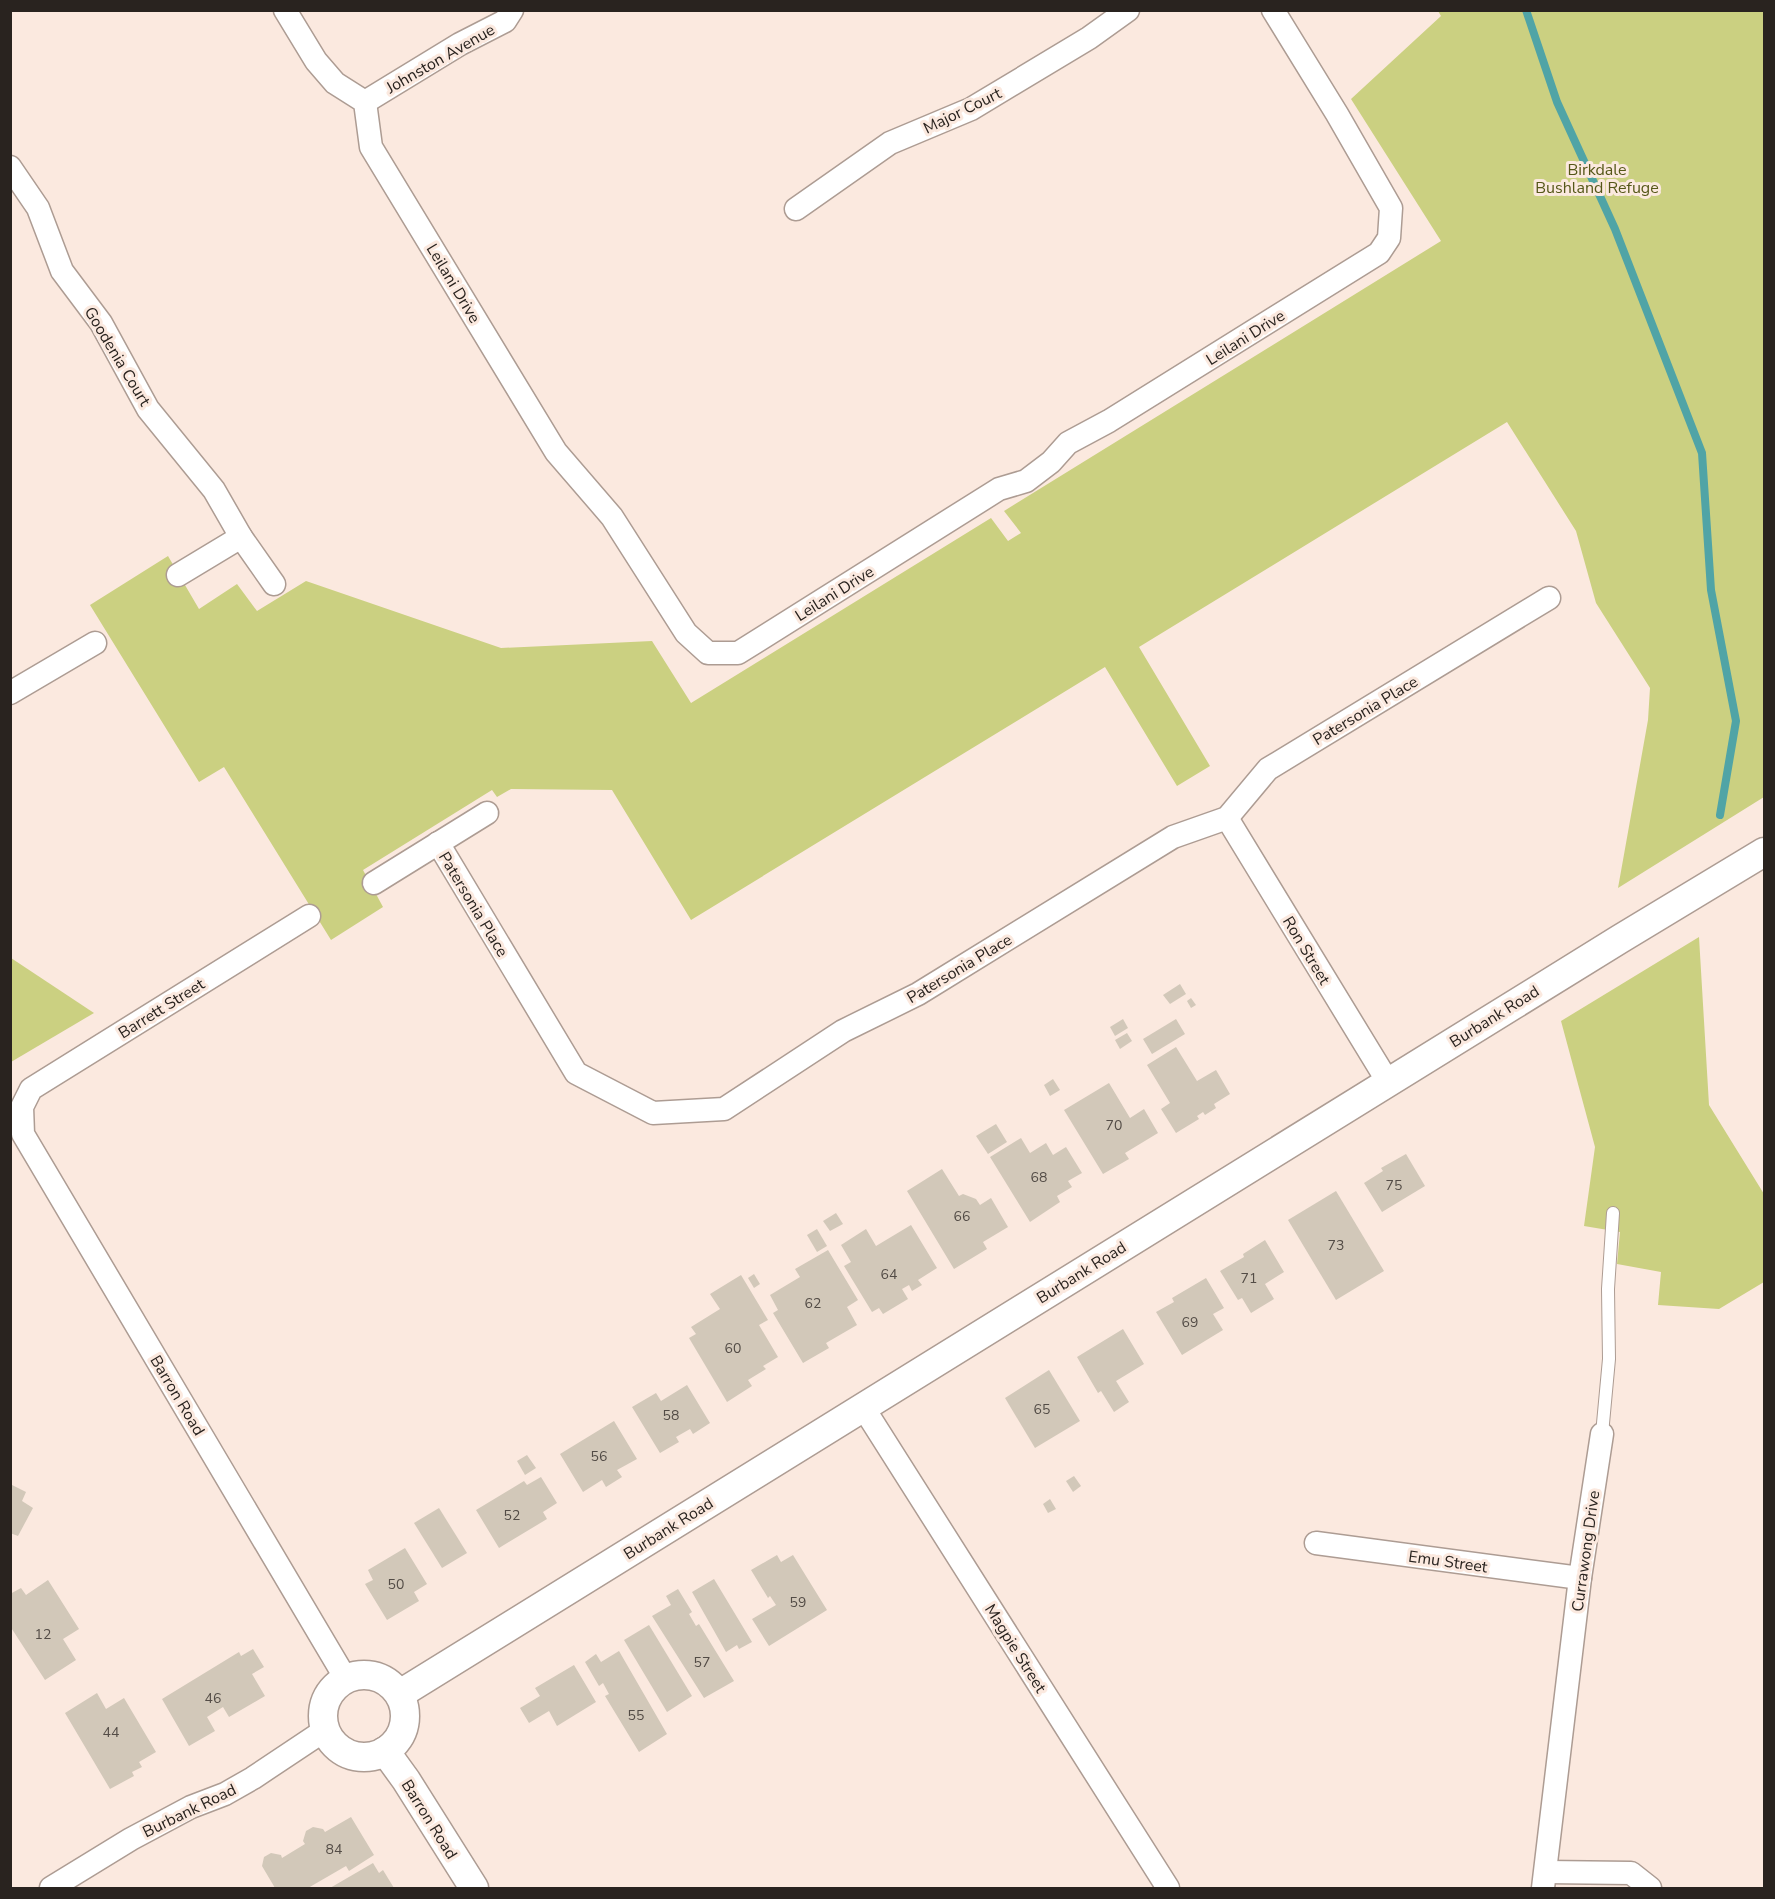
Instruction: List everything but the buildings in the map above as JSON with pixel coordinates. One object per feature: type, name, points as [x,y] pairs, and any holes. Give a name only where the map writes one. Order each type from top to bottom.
[{"type":"street","points":[[285,10],[316,61],[335,83],[365,102]]},
{"type":"street","name":"Johnston Avenue","points":[[365,102],[460,44],[505,21],[512,10]]},
{"type":"street","name":"Major Court","points":[[796,209],[890,143],[971,109],[1089,38],[1128,10]]},
{"type":"street","name":"Leilani Drive","points":[[365,102],[371,147],[556,452],[612,517],[686,633],[708,653],[738,653],[999,489],[1026,481],[1051,462],[1068,443],[1139,402],[1379,253],[1389,237],[1391,208],[1273,10]]},
{"type":"street","name":"Goodenia Court","points":[[10,167],[38,208],[62,272],[101,323],[148,409],[214,490],[241,537],[274,584]]},
{"type":"street","points":[[178,575],[241,537]]},
{"type":"street","name":"Patersonia Place","points":[[438,843],[576,1073],[652,1113],[724,1109],[843,1031],[918,994],[1173,837],[1227,818],[1268,769],[1549,598]]},
{"type":"street","points":[[10,693],[94,643]]},
{"type":"street","points":[[374,883],[487,813]]},
{"type":"street","name":"Ron Street","points":[[1227,818],[1388,1082]]},
{"type":"street","name":"Burbank Road","points":[[400,1694],[1764,852]]},
{"type":"street","name":"Barrett Street","points":[[16,1108],[31,1089],[309,916]]},
{"type":"street","name":"Barron Road","points":[[16,1108],[22,1134],[346,1679]]},
{"type":"street","name":"Magpie Street","points":[[863,1407],[1168,1888]]},
{"type":"street","name":"Currawong Drive","points":[[1545,1880],[1580,1578],[1602,1434]]},
{"type":"street","name":"Emu Street","points":[[1316,1543],[1580,1578]]},
{"type":"street","points":[[358,1675],[376,1677],[392,1685],[400,1694],[405,1707],[402,1732],[395,1743],[374,1756],[350,1755],[339,1749],[326,1730],[323,1718],[324,1706],[329,1695],[346,1679],[358,1675]]},
{"type":"street","name":"Burbank Road","points":[[51,1888],[132,1839],[191,1807],[225,1794],[253,1778],[326,1730]]},
{"type":"street","name":"Barron Road","points":[[385,1751],[406,1780],[474,1888]]},
{"type":"street","points":[[1545,1880],[1631,1873],[1650,1888]]},
{"type":"lane","name":"Currawong Drive","points":[[1602,1434],[1609,1359],[1608,1289],[1613,1213]]},
{"type":"green space","name":"Birkdale Bushland Refuge","points":[[1438,11],[1764,11],[1764,797],[1618,888],[1648,720],[1650,688],[1596,603],[1576,531],[1507,422],[1139,647],[1210,766],[1177,786],[1105,667],[691,920],[612,790],[511,789],[497,797],[492,790],[363,870],[383,907],[331,940],[224,767],[199,782],[90,605],[168,556],[199,609],[237,584],[257,611],[306,581],[501,648],[652,641],[691,703],[991,518],[1008,541],[1021,533],[1004,511],[1441,241],[1351,99],[1441,16]]},
{"type":"green space","points":[[1699,937],[1709,1105],[1764,1194],[1764,1282],[1719,1309],[1658,1305],[1661,1272],[1617,1264],[1620,1232],[1584,1226],[1595,1147],[1561,1021]]},
{"type":"green space","points":[[11,958],[94,1013],[11,1062]]},
{"type":"waterway","points":[[1526,10],[1557,102],[1615,229],[1702,453],[1711,590],[1736,721],[1720,815]]}]
